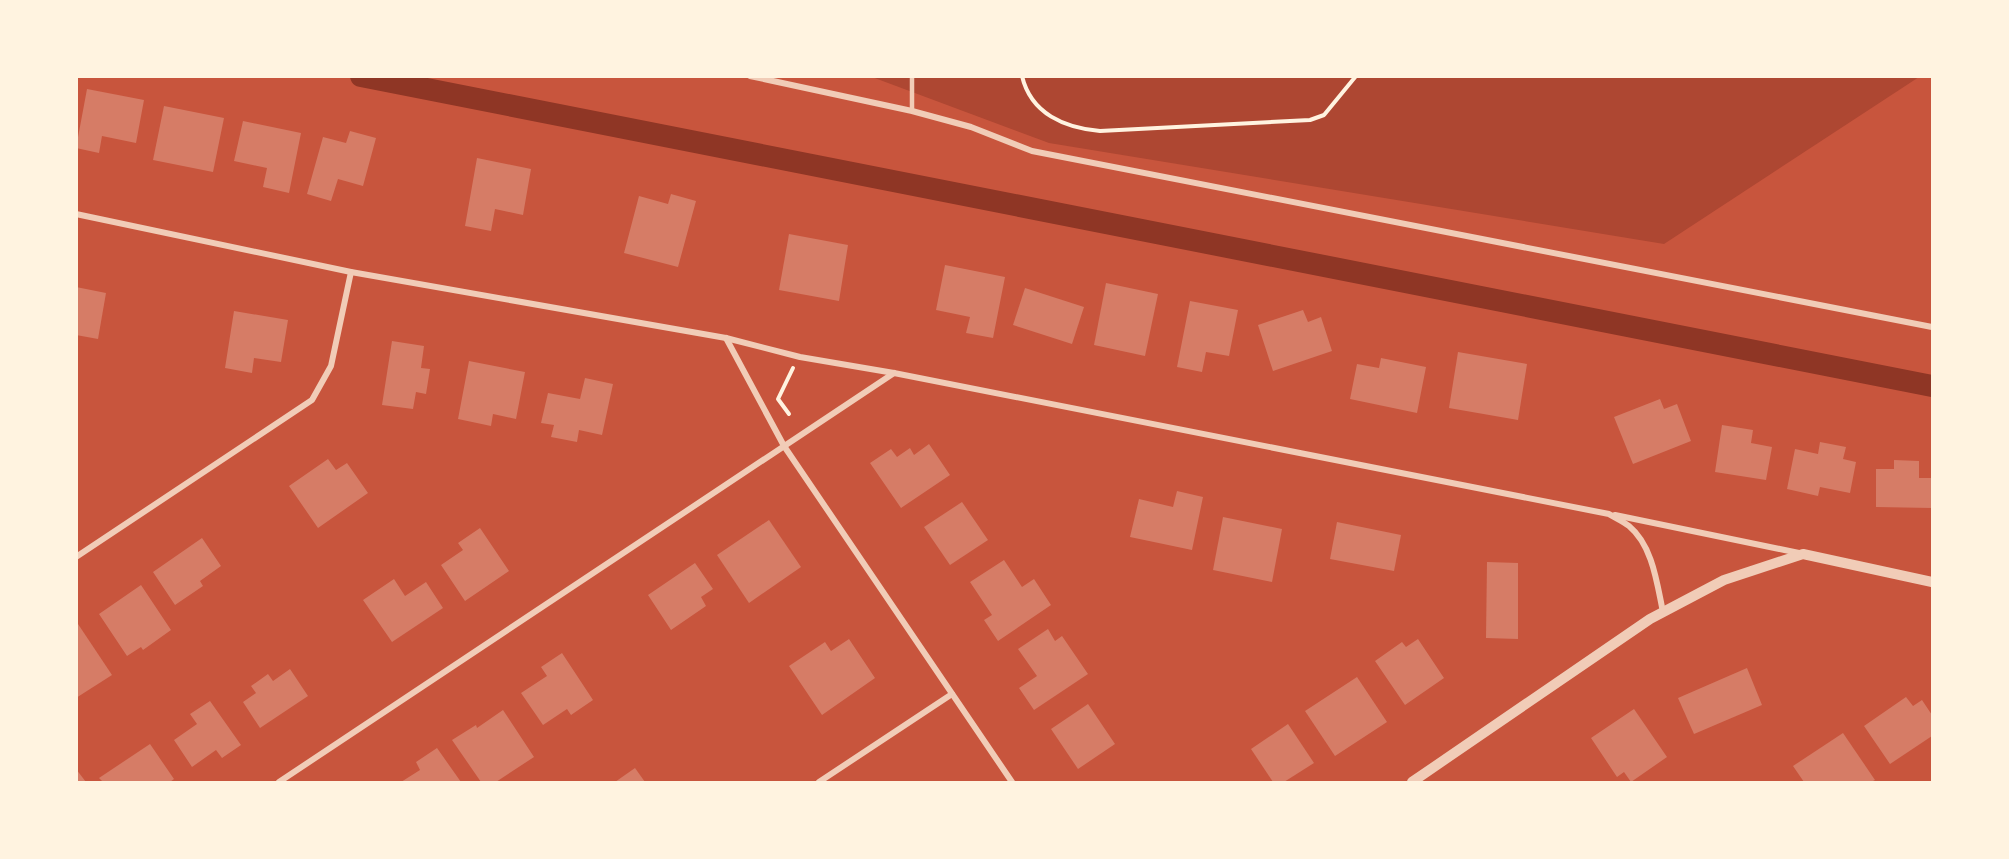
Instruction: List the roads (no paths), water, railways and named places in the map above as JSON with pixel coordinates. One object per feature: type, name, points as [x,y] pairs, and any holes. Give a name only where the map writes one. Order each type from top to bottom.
[{"type":"street","points":[[750,76],[912,111],[971,127],[1032,151],[1932,327]]},
{"type":"street","points":[[76,214],[351,272],[726,338],[800,357],[894,373],[1609,514],[1932,582]]},
{"type":"street","points":[[76,557],[312,400],[332,366],[351,272]]},
{"type":"street","points":[[726,338],[784,446],[1012,783]]},
{"type":"street","points":[[279,783],[894,373]]},
{"type":"street","points":[[1609,514],[1629,526],[1639,537],[1653,567],[1663,612]]},
{"type":"street","points":[[1412,783],[1650,619],[1724,580],[1803,554]]},
{"type":"street","points":[[819,783],[952,694]]},
{"type":"lane","points":[[912,76],[912,111]]},
{"type":"waterway","points":[[361,76],[1932,386]]}]
